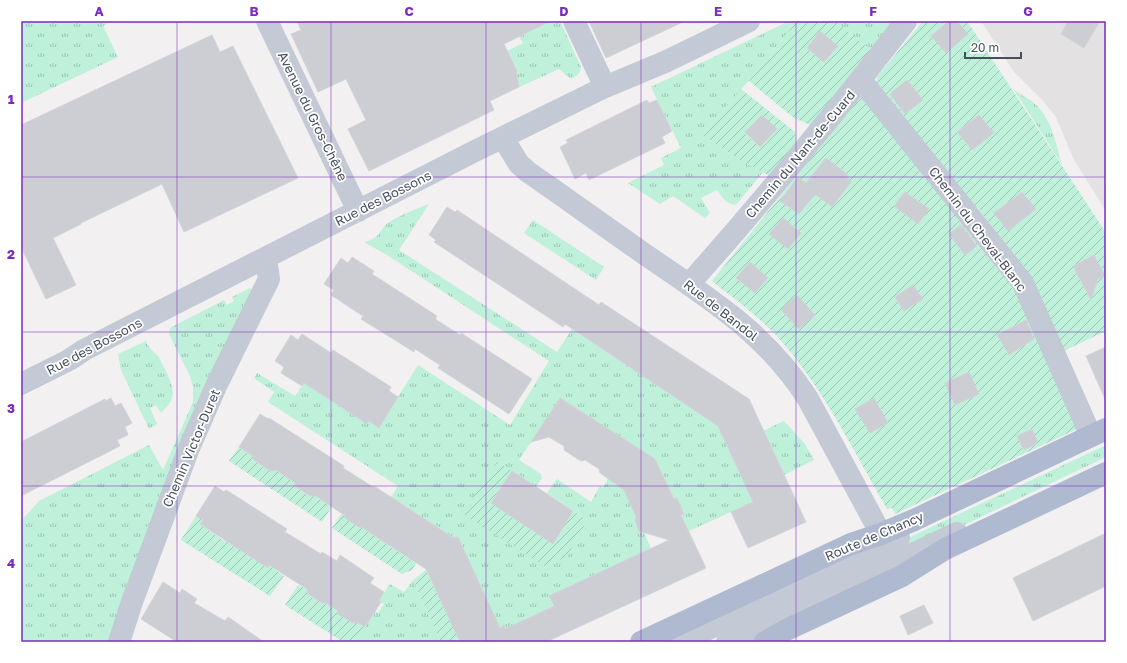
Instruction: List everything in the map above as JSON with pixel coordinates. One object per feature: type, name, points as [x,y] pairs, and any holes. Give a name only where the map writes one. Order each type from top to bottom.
[{"type":"main road","name":"Route de Chancy","points":[[765,642],[796,626],[891,554],[914,520],[1101,435]]},
{"type":"main road","name":"Route de Chancy","points":[[641,642],[851,544],[891,554],[945,549],[1106,473]]},
{"type":"street","name":"Avenue du Gros-Chêne","points":[[267,21],[358,211]]},
{"type":"street","points":[[574,21],[605,87]]},
{"type":"street","name":"Rue des Bossons","points":[[21,384],[69,360],[84,350],[605,87],[667,61],[749,21]]},
{"type":"street","name":"Chemin du Nant-de-Cuard","points":[[689,284],[786,173],[861,80],[906,21]]},
{"type":"street","name":"Chemin du Cheval-Blanc","points":[[861,80],[1023,283],[1101,435]]},
{"type":"street","name":"Rue de Bandol","points":[[504,138],[518,164],[714,302],[750,331],[776,356],[795,378],[808,399],[891,554]]},
{"type":"street","name":"Chemin Victor-Duret","points":[[120,642],[134,594],[189,448],[217,384],[269,279],[266,258]]},
{"type":"street","points":[[681,642],[1106,462]]},
{"type":"street","points":[[727,642],[891,554]]},
{"type":"shaded area","points":[[981,21],[1106,21],[1106,211],[1074,160],[1056,117],[1043,101],[1014,72]]},
{"type":"green space","points":[[21,21],[112,21],[103,26],[118,57],[21,103]]},
{"type":"green space","points":[[544,21],[560,21],[581,67],[580,71],[577,76],[571,79],[559,69],[519,87],[516,69],[507,51],[523,43],[519,37],[545,24]]},
{"type":"green space","points":[[789,21],[797,21],[703,135],[743,162],[763,172],[736,205],[727,202],[717,190],[701,198],[710,213],[705,218],[673,196],[660,204],[628,183],[664,165],[661,158],[681,148],[651,87]]},
{"type":"green space","points":[[797,21],[835,21],[872,51],[813,126],[794,118],[749,81]]},
{"type":"green space","points":[[835,21],[897,21],[872,51]]},
{"type":"green space","points":[[923,21],[967,21],[1106,233],[1106,331],[1059,353],[995,231],[977,207],[970,212],[875,91],[877,77]]},
{"type":"green space","points":[[741,89],[795,132],[796,145],[772,177],[743,162],[703,135]]},
{"type":"green space","points":[[1014,90],[1033,102],[1044,114],[1052,129],[1063,166]]},
{"type":"green space","points":[[861,96],[1019,287],[1079,428],[895,514],[892,508],[887,509],[836,418],[808,375],[792,354],[775,334],[760,320],[712,281]]},
{"type":"green space","points":[[429,204],[399,250],[557,352],[572,329],[718,426],[753,502],[689,531],[681,515],[684,514],[677,498],[674,499],[655,459],[560,398],[519,460],[541,474],[542,478],[536,487],[497,462],[567,557],[587,520],[547,493],[557,479],[591,502],[600,486],[603,488],[609,477],[625,486],[629,502],[636,517],[635,520],[639,531],[644,532],[651,549],[549,596],[553,606],[505,629],[504,626],[493,631],[497,622],[458,537],[449,540],[446,532],[391,497],[398,486],[268,402],[274,392],[254,378],[257,373],[295,396],[306,380],[327,398],[343,409],[367,424],[369,421],[379,427],[418,365],[510,425],[549,361],[390,257],[364,242],[375,238],[387,223]]},
{"type":"green space","points":[[533,220],[604,267],[596,280],[524,233]]},
{"type":"green space","points":[[250,288],[254,293],[110,642],[21,642],[21,521],[39,501],[149,445],[163,470],[193,402],[193,387],[190,376],[169,334],[170,328],[224,300],[227,305],[234,301],[232,297]]},
{"type":"green space","points":[[146,341],[165,369],[171,382],[173,392],[170,402],[161,413],[156,405],[150,408],[157,424],[149,429],[121,370],[118,354]]},
{"type":"green space","points":[[784,421],[805,444],[814,460],[784,475],[763,431]]},
{"type":"green space","points":[[1106,445],[1106,457],[916,548],[910,546],[908,543],[910,537]]},
{"type":"green space","points":[[239,447],[280,467],[292,479],[295,486],[312,497],[317,496],[332,506],[322,522],[229,461]]},
{"type":"green space","points":[[497,462],[512,471],[553,543],[573,511],[587,520],[567,557],[544,566],[462,513]]},
{"type":"green space","points":[[344,510],[346,518],[360,528],[364,526],[369,532],[416,563],[412,570],[402,574],[332,528]]},
{"type":"green space","points":[[196,516],[203,520],[200,524],[224,541],[227,536],[246,554],[267,568],[270,563],[274,569],[284,576],[270,596],[181,540]]},
{"type":"green space","points":[[426,570],[459,639],[456,640],[457,642],[441,642],[413,580]]},
{"type":"green space","points":[[413,580],[441,642],[354,642],[375,611],[378,613],[384,604],[379,601],[390,584],[404,592]]},
{"type":"green space","points":[[298,585],[307,589],[308,595],[322,603],[326,603],[365,627],[354,642],[343,642],[285,605]]},
{"type":"building","points":[[297,21],[551,21],[504,44],[516,69],[519,87],[490,101],[494,110],[369,171],[348,129],[366,120],[346,79],[318,92],[291,34],[301,30]]},
{"type":"building","points":[[589,21],[685,21],[606,58]]},
{"type":"building","points":[[949,21],[957,21],[968,34],[946,53],[931,36]]},
{"type":"building","points":[[1068,21],[1100,21],[1084,48],[1061,34]]},
{"type":"building","points":[[820,31],[838,46],[824,62],[807,48]]},
{"type":"building","points":[[212,35],[220,52],[233,46],[298,178],[184,232],[162,184],[53,238],[76,285],[46,299],[21,247],[21,125]]},
{"type":"building","points":[[907,80],[923,100],[905,114],[890,94]]},
{"type":"building","points":[[647,100],[649,103],[657,100],[672,131],[662,137],[665,143],[589,180],[586,173],[575,179],[560,147],[568,143],[566,140]]},
{"type":"building","points":[[762,115],[777,129],[760,147],[745,132]]},
{"type":"building","points":[[979,115],[994,133],[972,150],[957,132]]},
{"type":"building","points":[[826,158],[848,175],[847,177],[851,182],[832,207],[815,194],[799,214],[780,201],[798,177],[806,183]]},
{"type":"building","points":[[905,192],[929,209],[918,224],[894,206]]},
{"type":"building","points":[[1022,192],[1036,209],[1008,231],[994,213]]},
{"type":"building","points":[[447,207],[455,212],[457,210],[599,305],[601,302],[749,399],[806,522],[748,548],[731,512],[753,502],[718,426],[565,324],[563,327],[434,242],[436,240],[429,235]]},
{"type":"building","points":[[783,218],[801,233],[788,249],[769,234]]},
{"type":"building","points":[[961,225],[977,246],[965,255],[949,234]]},
{"type":"building","points":[[1094,255],[1105,276],[1098,279],[1091,300],[1073,266]]},
{"type":"building","points":[[352,257],[374,271],[372,274],[437,316],[435,319],[460,335],[461,333],[532,379],[509,414],[438,368],[440,365],[415,349],[414,352],[361,319],[363,316],[331,295],[334,290],[324,284],[341,258],[348,263]]},
{"type":"building","points":[[750,262],[768,278],[755,293],[736,278]]},
{"type":"building","points":[[913,285],[923,299],[904,311],[895,297]]},
{"type":"building","points":[[797,295],[815,315],[799,329],[781,310]]},
{"type":"building","points":[[1026,320],[1034,339],[1009,355],[997,335]]},
{"type":"building","points":[[302,334],[331,353],[333,350],[391,387],[389,391],[398,397],[379,428],[369,421],[367,424],[304,383],[302,386],[281,373],[284,367],[275,361],[291,335],[298,340]]},
{"type":"building","points":[[1106,347],[1106,401],[1086,356]]},
{"type":"building","points":[[969,372],[979,394],[955,405],[945,383]]},
{"type":"building","points":[[111,398],[115,406],[121,403],[132,423],[125,427],[128,435],[117,440],[120,446],[21,496],[21,442],[105,399],[106,401]]},
{"type":"building","points":[[560,398],[655,459],[674,499],[677,498],[684,514],[681,515],[706,568],[546,642],[460,642],[426,569],[361,527],[360,528],[316,496],[312,497],[295,486],[294,482],[276,470],[270,471],[254,460],[253,456],[239,447],[260,414],[268,419],[269,418],[344,466],[343,468],[373,487],[374,486],[454,538],[458,537],[500,628],[504,625],[505,629],[554,606],[549,596],[669,540],[639,531],[635,520],[636,517],[624,490],[600,473],[599,469],[585,460],[581,461],[573,456],[564,450],[564,446],[549,437],[531,442]]},
{"type":"building","points":[[874,398],[888,423],[870,433],[855,409]]},
{"type":"building","points":[[1032,429],[1038,443],[1024,450],[1017,436]]},
{"type":"building","points":[[512,471],[573,511],[553,544],[491,503]]},
{"type":"building","points":[[215,486],[224,492],[226,490],[242,500],[287,529],[285,532],[321,554],[322,552],[337,561],[340,555],[374,578],[370,583],[384,592],[379,601],[381,602],[365,627],[357,622],[353,623],[338,614],[337,610],[331,606],[326,603],[322,603],[308,594],[307,589],[269,565],[268,568],[200,524],[203,520],[196,516]]},
{"type":"building","points":[[1106,533],[1106,586],[1033,621],[1013,578]]},
{"type":"building","points":[[163,582],[180,593],[182,589],[197,599],[194,603],[225,621],[228,617],[264,642],[177,642],[141,619]]},
{"type":"building","points":[[924,605],[933,623],[908,635],[900,616]]}]
